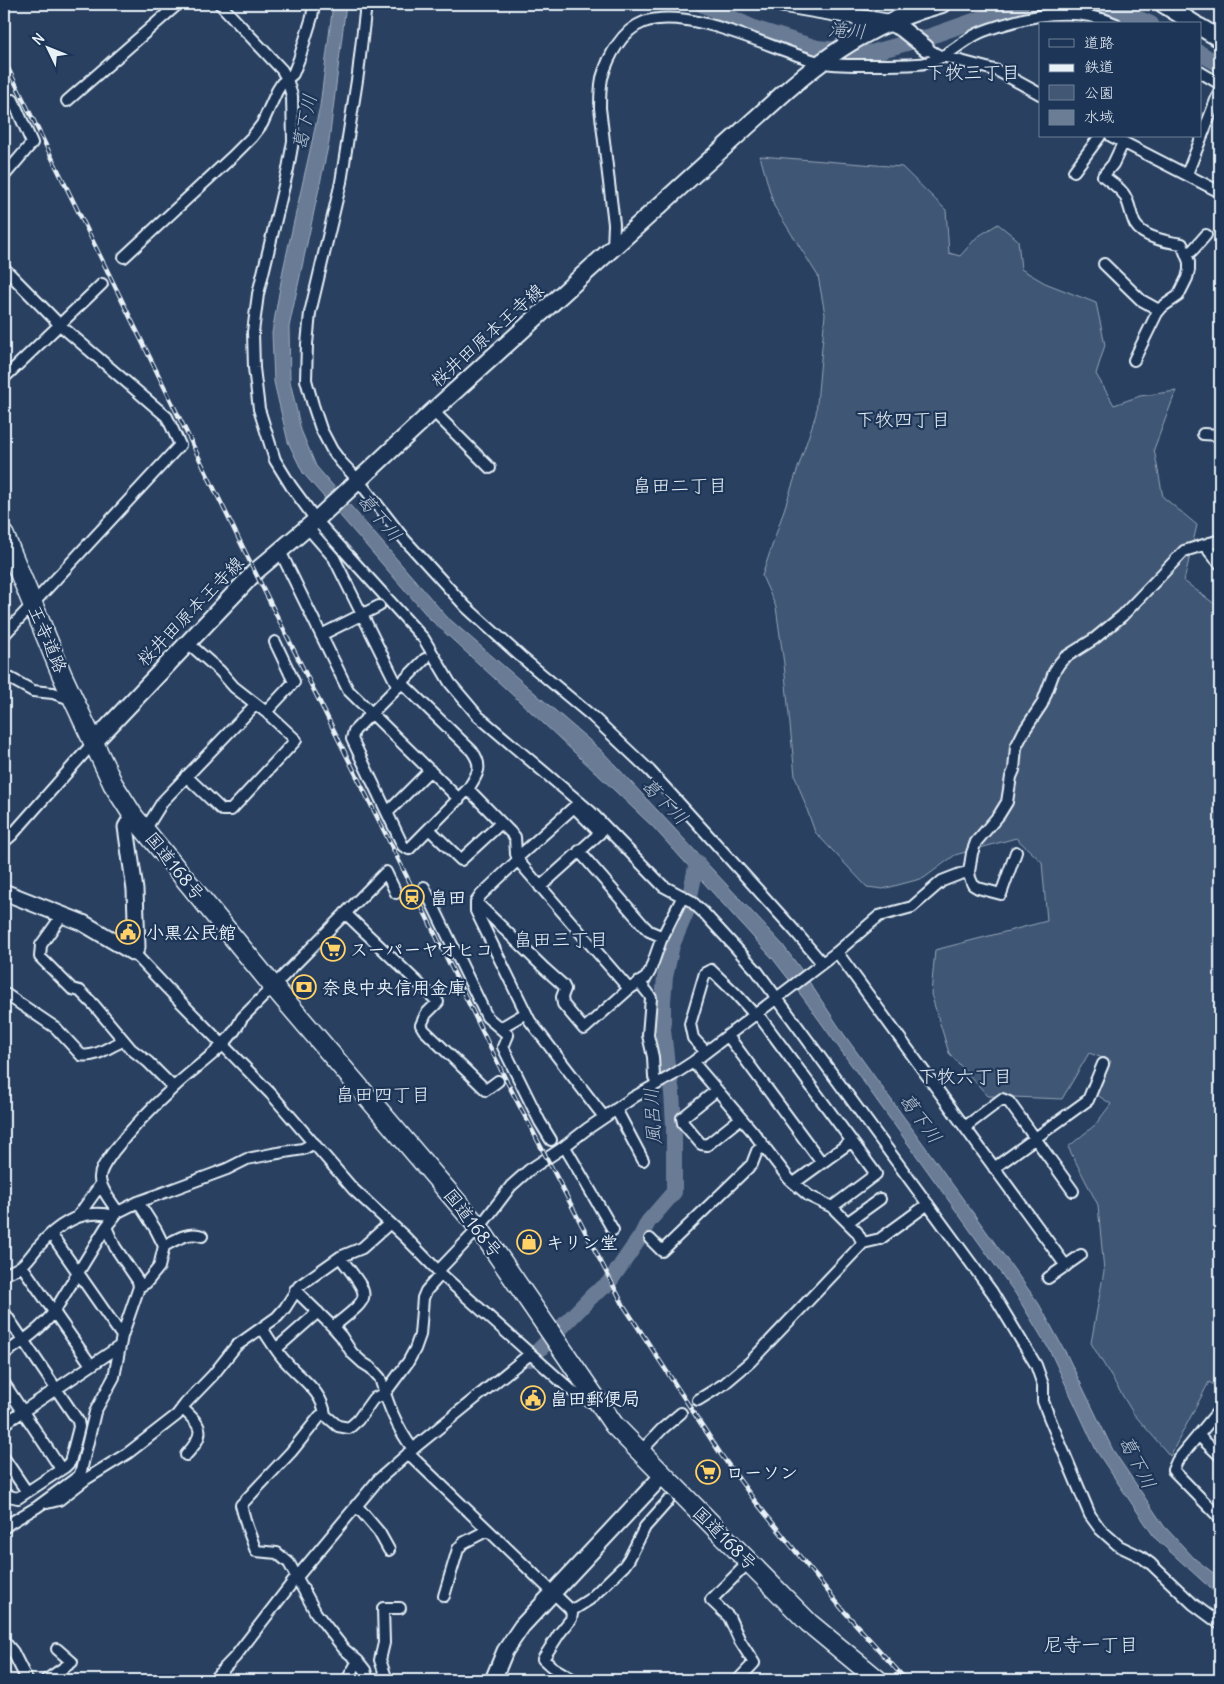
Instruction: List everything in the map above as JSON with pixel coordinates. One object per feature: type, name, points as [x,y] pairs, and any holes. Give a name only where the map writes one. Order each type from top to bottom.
[{"type":"highway","name":"王寺道路","points":[[4,535],[93,742]]},
{"type":"highway","name":"国道168号","points":[[93,742],[112,784],[140,823],[273,986],[480,1228],[614,1425],[809,1623],[878,1680]]},
{"type":"main road","name":"桜井田原本王寺線","points":[[93,742],[254,572],[311,524],[702,166],[824,60],[864,34],[894,25],[942,4]]},
{"type":"main road","points":[[1163,4],[1193,22]]},
{"type":"main road","points":[[1202,28],[1220,39]]},
{"type":"street","points":[[67,101],[178,4]]},
{"type":"street","points":[[220,4],[274,61],[287,79],[292,96],[292,141],[288,169],[258,294],[253,332],[254,368],[259,409],[275,460],[311,524],[334,558],[400,685],[477,757],[479,762],[479,768],[468,789],[410,849],[403,846],[352,739],[354,731],[372,714],[400,685],[425,659]]},
{"type":"street","points":[[124,256],[252,137],[262,124],[282,83],[292,74],[299,58],[312,17],[314,4]]},
{"type":"street","points":[[366,4],[357,81],[341,182],[310,313],[306,380],[321,429],[332,450],[405,540],[466,607],[507,645],[592,717],[650,771],[822,963]]},
{"type":"street","points":[[782,4],[894,25],[938,56],[998,71],[1039,93]]},
{"type":"street","points":[[613,248],[614,224],[600,108],[600,90],[602,78],[620,40],[637,25],[646,21],[688,20],[824,60],[850,65],[918,64],[934,61],[944,57],[977,34],[990,28],[1026,18],[1075,13],[1112,22]]},
{"type":"street","points":[[1202,73],[1220,84]]},
{"type":"street","points":[[1202,136],[1220,90]]},
{"type":"street","points":[[4,176],[32,143],[13,100]]},
{"type":"street","points":[[1074,172],[1099,138]]},
{"type":"street","points":[[1134,360],[1152,321],[1159,310],[1182,291],[1190,270],[1182,244],[1148,234],[1138,228],[1134,223],[1126,197],[1103,176],[1113,164],[1116,138],[1220,192]]},
{"type":"street","points":[[1187,174],[1201,138]]},
{"type":"street","points":[[1186,254],[1192,251],[1206,234]]},
{"type":"street","points":[[1104,264],[1141,300],[1159,310]]},
{"type":"street","points":[[4,268],[60,325],[166,417],[180,445],[4,635]]},
{"type":"street","points":[[4,378],[102,284]]},
{"type":"street","points":[[433,411],[490,468]]},
{"type":"street","points":[[1203,434],[1220,436]]},
{"type":"street","points":[[311,524],[424,639],[450,684],[478,716],[590,811],[663,886],[691,900],[757,971],[992,1292],[1036,1365],[1042,1385],[1043,1401],[1090,1515],[1109,1538],[1119,1546],[1140,1556],[1151,1564],[1193,1604],[1220,1624]]},
{"type":"street","points":[[1016,852],[1001,894],[978,888],[974,885],[969,872],[976,842],[999,815],[1007,802],[1014,770],[1016,747],[1042,704],[1059,664],[1064,658],[1094,639],[1122,616],[1184,551],[1220,540]]},
{"type":"street","points":[[1209,543],[1209,551],[1220,564]]},
{"type":"street","points":[[280,551],[348,690],[459,799]]},
{"type":"street","points":[[321,635],[379,606]]},
{"type":"street","points":[[186,776],[222,810],[231,810],[296,740],[266,712],[234,687],[220,671],[187,642]]},
{"type":"street","points":[[266,712],[294,682],[275,642]]},
{"type":"street","points":[[4,675],[33,692],[52,693],[74,700]]},
{"type":"street","points":[[134,952],[137,947],[135,890],[126,827],[128,822],[140,823],[256,704]]},
{"type":"street","points":[[4,842],[93,742]]},
{"type":"street","points":[[388,812],[430,770]]},
{"type":"street","points":[[468,789],[514,837],[514,847],[518,859],[629,989]]},
{"type":"street","points":[[540,887],[600,833],[574,807],[481,895],[476,902],[476,911],[530,1021],[604,1117]]},
{"type":"street","points":[[428,829],[462,860],[501,823]]},
{"type":"street","points":[[579,851],[644,926],[649,931],[663,937]]},
{"type":"street","points":[[116,1214],[101,1184],[100,1172],[140,1119],[236,1030],[242,1018],[386,872],[396,892]]},
{"type":"street","points":[[262,1328],[288,1365],[302,1376],[320,1400],[325,1415],[338,1426],[349,1428],[358,1420],[373,1399],[384,1393],[408,1362],[420,1336],[423,1298],[426,1291],[439,1272],[480,1228],[503,1196],[520,1177],[616,1109],[693,1062],[837,952],[879,916],[912,907],[942,881],[969,872]]},
{"type":"street","points":[[424,887],[487,1017],[508,1036],[503,1047],[540,1122],[551,1140]]},
{"type":"street","points":[[4,892],[83,923],[134,952],[272,1095],[353,1189],[439,1272],[532,1356],[580,1397],[599,1404]]},
{"type":"street","points":[[476,902],[544,969],[563,985],[565,989],[562,997],[563,1004],[584,1029],[629,989],[646,978],[683,896]]},
{"type":"street","points":[[345,913],[438,1002],[426,1014],[421,1025],[424,1030],[486,1090],[498,1081]]},
{"type":"street","points":[[63,914],[41,945],[40,957],[72,989],[80,991],[114,1026],[131,1049],[148,1062],[173,1087]]},
{"type":"street","points":[[837,952],[1066,1266]]},
{"type":"street","points":[[706,1052],[693,1038],[690,1024],[704,973],[711,970],[756,1014],[876,1174],[832,1207]]},
{"type":"street","points":[[639,982],[651,998],[648,1035],[653,1057],[654,1077],[657,1084]]},
{"type":"street","points":[[4,993],[56,1028],[81,1055],[95,1054],[124,1041]]},
{"type":"street","points":[[500,1028],[526,1013]]},
{"type":"street","points":[[728,1036],[822,1163]]},
{"type":"street","points":[[693,1062],[794,1183],[809,1196],[832,1207],[848,1222],[862,1243]]},
{"type":"street","points":[[994,1168],[1088,1100],[1103,1064]]},
{"type":"street","points":[[717,1090],[682,1118],[683,1123],[701,1144],[707,1145],[741,1118]]},
{"type":"street","points":[[964,1127],[1002,1099],[1009,1102],[1074,1191]]},
{"type":"street","points":[[616,1109],[643,1160]]},
{"type":"street","points":[[794,1183],[852,1141]]},
{"type":"street","points":[[4,1354],[44,1325],[116,1214],[138,1202],[228,1169],[247,1159],[303,1149],[314,1143]]},
{"type":"street","points":[[565,1146],[613,1230]]},
{"type":"street","points":[[650,1239],[662,1251],[752,1164],[757,1151],[763,1147]]},
{"type":"street","points":[[78,1216],[101,1184]]},
{"type":"street","points":[[848,1222],[880,1199]]},
{"type":"street","points":[[138,1202],[164,1246],[159,1267],[146,1283],[139,1288]]},
{"type":"street","points":[[698,1400],[724,1384],[750,1362],[862,1243],[880,1239],[928,1204]]},
{"type":"street","points":[[4,1275],[22,1266],[52,1234],[68,1221],[78,1216],[116,1214]]},
{"type":"street","points":[[47,1504],[59,1500],[86,1479],[128,1453],[177,1415],[236,1346],[277,1318],[298,1286],[340,1258],[362,1248],[390,1223]]},
{"type":"street","points":[[4,1528],[37,1507],[79,1476],[95,1412],[114,1377],[121,1341],[139,1288],[138,1281],[110,1237],[106,1227]]},
{"type":"street","points":[[52,1234],[121,1341]]},
{"type":"street","points":[[164,1246],[188,1235],[196,1234],[202,1236]]},
{"type":"street","points":[[1048,1278],[1081,1255]]},
{"type":"street","points":[[333,1327],[358,1307],[364,1298],[363,1288],[340,1258]]},
{"type":"street","points":[[22,1266],[91,1365]]},
{"type":"street","points":[[295,1290],[333,1327],[352,1353],[380,1378],[398,1428],[410,1451],[571,1611],[571,1619],[543,1659],[552,1667],[574,1680]]},
{"type":"street","points":[[4,1312],[78,1421],[79,1426],[70,1462],[18,1498],[4,1495]]},
{"type":"street","points":[[276,1349],[318,1312]]},
{"type":"street","points":[[4,1424],[91,1365],[121,1341]]},
{"type":"street","points":[[213,1680],[235,1657],[378,1480],[410,1451],[532,1356]]},
{"type":"street","points":[[4,1383],[61,1469]]},
{"type":"street","points":[[182,1408],[197,1422],[200,1430],[198,1440],[186,1455]]},
{"type":"street","points":[[1220,1408],[1177,1461],[1173,1470],[1220,1518]]},
{"type":"street","points":[[641,1452],[662,1429],[681,1413]]},
{"type":"street","points":[[325,1415],[320,1416],[291,1452],[242,1505],[247,1527],[256,1551],[277,1553],[288,1563],[316,1613],[333,1637],[365,1670],[368,1680]]},
{"type":"street","points":[[1198,1435],[1220,1456]]},
{"type":"street","points":[[4,1458],[27,1492]]},
{"type":"street","points":[[493,1680],[513,1638],[552,1592],[663,1475]]},
{"type":"street","points":[[571,1611],[590,1599],[624,1566],[645,1527],[668,1501]]},
{"type":"street","points":[[356,1506],[379,1532],[389,1550]]},
{"type":"street","points":[[444,1596],[458,1549],[463,1543],[488,1530]]},
{"type":"street","points":[[738,1680],[754,1663],[740,1641],[729,1617],[711,1600],[749,1562]]},
{"type":"street","points":[[387,1680],[380,1660],[384,1643],[384,1608],[400,1608]]},
{"type":"street","points":[[4,1641],[17,1658],[26,1680]]},
{"type":"street","points":[[46,1680],[72,1662],[57,1649]]},
{"type":"street","points":[[347,1680],[358,1661]]},
{"type":"green space","points":[[760,156],[902,167],[946,210],[949,253],[960,256],[977,237],[998,224],[1018,240],[1021,269],[1045,283],[1096,303],[1105,345],[1096,374],[1114,405],[1140,396],[1176,391],[1154,449],[1163,497],[1197,525],[1184,581],[1220,608],[1220,1389],[1209,1382],[1170,1456],[1133,1413],[1091,1343],[1104,1271],[1098,1205],[1068,1147],[1095,1125],[1111,1104],[1097,1095],[1111,1061],[1089,1053],[1062,1099],[988,1096],[949,1053],[931,994],[935,950],[1047,921],[1042,862],[1016,838],[955,855],[924,878],[883,889],[867,887],[815,832],[795,776],[784,664],[776,607],[762,576],[816,414],[825,314],[818,276],[774,206]]},
{"type":"water","points":[[333,4],[346,4],[329,142],[289,327],[290,381],[301,430],[316,466],[447,617],[602,751],[782,944],[843,1033],[1039,1304],[1067,1355],[1113,1450],[1164,1526],[1195,1559],[1220,1578],[1220,1597],[1155,1538],[1097,1452],[1050,1351],[1015,1293],[804,999],[773,959],[653,827],[430,619],[303,473],[288,442],[274,382],[272,333],[283,270],[320,106]]},
{"type":"waterway","name":"滝川","points":[[701,4],[756,29],[817,48],[871,53],[928,37],[1022,4]]},
{"type":"waterway","name":"滝川","points":[[1094,4],[1112,7],[1146,22]]},
{"type":"waterway","name":"滝川","points":[[1202,54],[1220,65]]},
{"type":"waterway","name":"風呂川","points":[[560,1329],[594,1294],[608,1284],[641,1236],[648,1222],[674,1192],[674,1126],[672,1092],[663,1030],[663,1001],[665,977],[672,945],[687,910],[697,862]]},
{"type":"waterway","name":"風呂川","points":[[530,1359],[547,1342]]},
{"type":"railway","points":[[4,60],[506,1080],[624,1306],[722,1456],[755,1501],[843,1610],[906,1680]]},
{"type":"place","name":"畠田","points":[[412,897]]},
{"type":"place","name":"小黒公民館","points":[[128,932]]},
{"type":"place","name":"スーパーヤオヒコ","points":[[333,949]]},
{"type":"place","name":"奈良中央信用金庫","points":[[304,987]]},
{"type":"place","name":"キリン堂","points":[[529,1242]]},
{"type":"place","name":"畠田郵便局","points":[[533,1398]]},
{"type":"place","name":"ローソン","points":[[708,1472]]},
{"type":"district","name":"下牧三丁目","points":[[973,72]]},
{"type":"district","name":"下牧四丁目","points":[[903,419]]},
{"type":"district","name":"畠田二丁目","points":[[680,485]]},
{"type":"district","name":"畠田三丁目","points":[[561,939]]},
{"type":"district","name":"下牧六丁目","points":[[965,1076]]},
{"type":"district","name":"畠田四丁目","points":[[383,1094]]},
{"type":"district","name":"尼寺一丁目","points":[[1091,1644]]},
{"type":"water label","name":"葛下川","points":[[304,122]]},
{"type":"water label","name":"葛下川","points":[[380,517]]},
{"type":"water label","name":"葛下川","points":[[665,801]]},
{"type":"water label","name":"葛下川","points":[[921,1118]]},
{"type":"water label","name":"葛下川","points":[[1138,1462]]}]
